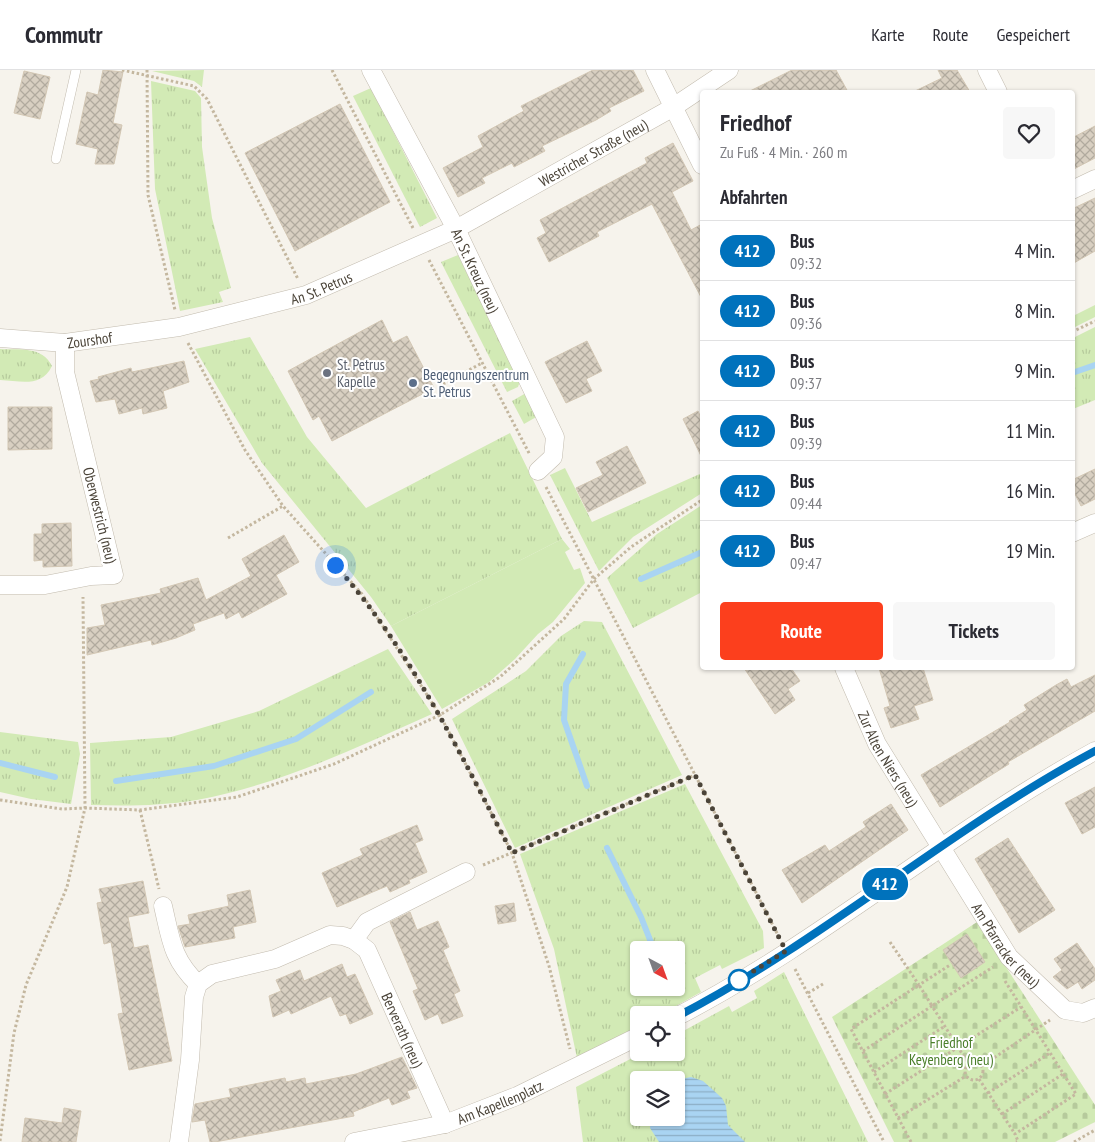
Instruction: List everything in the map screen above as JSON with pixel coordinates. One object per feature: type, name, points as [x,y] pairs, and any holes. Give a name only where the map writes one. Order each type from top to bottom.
[{"type":"street","name":"An St. Kreuz (neu)","points":[[372,70],[456,229],[555,437],[553,457],[538,471]]},
{"type":"street","points":[[655,70],[672,108],[700,161]]},
{"type":"street","name":"Westricher Straße (neu)","points":[[456,229],[672,108],[729,70]]},
{"type":"street","points":[[987,70],[997,90]]},
{"type":"street","points":[[1075,189],[1095,179]]},
{"type":"street","name":"An St. Petrus","points":[[179,327],[306,295],[456,229]]},
{"type":"street","name":"Zourshof","points":[[0,338],[65,343],[179,327]]},
{"type":"street","name":"Oberwestrich (neu)","points":[[0,584],[45,585],[114,575],[65,372],[65,343]]},
{"type":"street","points":[[1075,533],[1095,523]]},
{"type":"street","name":"Zur Alten Niers (neu)","points":[[845,670],[877,744],[940,848]]},
{"type":"street","points":[[685,1012],[786,951],[940,848],[1095,751]]},
{"type":"street","name":"Am Pfarracker (neu)","points":[[940,848],[1009,957],[1065,1010]]},
{"type":"street","points":[[179,1142],[190,1060],[194,997],[198,984],[212,974],[275,960],[330,935],[343,936],[354,940],[367,922],[466,872]]},
{"type":"street","points":[[163,906],[173,948],[183,969],[198,984]]},
{"type":"street","name":"Berverath (neu)","points":[[354,940],[367,950],[445,1124]]},
{"type":"street","points":[[1065,1010],[1083,1013],[1095,1008]]},
{"type":"street","name":"Am Kapellenplatz","points":[[354,1142],[396,1138],[445,1124],[517,1096],[576,1069],[630,1041]]},
{"type":"lane","points":[[56,159],[76,70]]},
{"type":"path","points":[[122,70],[146,72],[194,86],[207,99],[306,295]]},
{"type":"path","points":[[332,70],[344,94]]},
{"type":"path","points":[[146,72],[148,195],[179,327],[245,450],[283,506],[362,594],[440,715],[512,853],[549,966],[576,1069]]},
{"type":"path","points":[[1075,331],[1095,321]]},
{"type":"path","points":[[443,384],[482,363]]},
{"type":"path","points":[[517,430],[884,1142]]},
{"type":"path","points":[[0,800],[62,809],[140,810],[237,797],[334,764],[440,715],[500,677],[564,618],[594,579],[631,547],[700,501]]},
{"type":"path","points":[[228,538],[283,506]]},
{"type":"path","points":[[0,1141],[16,1023],[26,985],[67,886],[85,808],[83,578]]},
{"type":"path","points":[[466,872],[695,775]]},
{"type":"path","points":[[140,810],[163,906]]},
{"type":"path","points":[[890,942],[968,1063]]},
{"type":"path","points":[[910,1142],[851,1029],[950,965]]},
{"type":"path","points":[[863,1051],[995,965],[1076,1094],[1015,1134]]},
{"type":"path","points":[[808,993],[823,984]]},
{"type":"path","points":[[885,1094],[1021,1008]]},
{"type":"path","points":[[982,1066],[1065,1010]]},
{"type":"path","points":[[874,1072],[945,1026]]},
{"type":"path","points":[[988,1092],[1050,1053]]},
{"type":"path","points":[[979,1079],[970,1079],[964,1071],[968,1063],[973,1061],[982,1066]]},
{"type":"path","points":[[979,1079],[983,1070],[982,1066]]},
{"type":"path","points":[[1002,1114],[1063,1074]]},
{"type":"path","points":[[898,1118],[966,1076]]},
{"type":"path","points":[[979,1079],[1015,1134],[1018,1141],[1016,1142]]},
{"type":"path","points":[[1074,1142],[1095,1130]]},
{"type":"green space","points":[[204,70],[202,87],[194,81],[152,71]]},
{"type":"green space","points":[[151,81],[195,91],[201,98],[202,147],[212,218],[231,288],[219,292],[223,302],[180,311],[155,189]]},
{"type":"green space","points":[[371,88],[437,218],[420,227],[353,96]]},
{"type":"green space","points":[[458,255],[520,381],[518,387],[507,392],[441,262]]},
{"type":"green space","points":[[1095,305],[1095,317],[1075,327],[1075,315]]},
{"type":"green space","points":[[1095,327],[1095,400],[1075,408],[1075,337]]},
{"type":"green space","points":[[250,337],[307,437],[366,508],[510,433],[562,539],[391,626],[371,597],[262,463],[195,349]]},
{"type":"green space","points":[[0,349],[30,350],[42,355],[52,366],[42,378],[30,382],[0,380]]},
{"type":"green space","points":[[526,393],[538,416],[524,424],[512,401]]},
{"type":"green space","points":[[565,468],[592,522],[700,474],[700,494],[633,537],[599,571],[550,475]]},
{"type":"green space","points":[[700,506],[700,593],[633,628],[607,578],[657,534]]},
{"type":"green space","points":[[562,539],[570,549],[565,552],[574,570],[580,568],[585,583],[553,622],[538,634],[515,659],[489,682],[442,709],[391,626]]},
{"type":"green space","points":[[584,621],[602,622],[682,775],[515,848],[452,719],[526,671],[561,636]]},
{"type":"green space","points":[[388,649],[432,714],[317,764],[258,785],[197,800],[130,805],[91,805],[90,743],[171,737],[259,711]]},
{"type":"green space","points":[[0,732],[78,742],[80,754],[71,804],[31,799],[0,792]]},
{"type":"green space","points":[[685,784],[763,931],[764,948],[722,969],[720,965],[695,978],[701,992],[676,1006],[630,1006],[630,1031],[577,1058],[554,949],[520,854]]},
{"type":"green space","name":"Friedhof Keyenberg (neu)","points":[[977,922],[1095,1105],[1095,1122],[1055,1142],[894,1142],[832,1017]]},
{"type":"green space","points":[[784,972],[868,1142],[583,1142],[576,1087],[630,1059],[630,1061],[685,1061],[685,1030],[729,1006],[732,1012],[757,998],[754,991]]},
{"type":"water","points":[[691,1077],[703,1081],[722,1098],[726,1106],[728,1125],[745,1142],[659,1142],[650,1126],[685,1126],[685,1078]]},
{"type":"building","points":[[103,70],[123,72],[113,123],[122,125],[114,164],[95,164],[98,149],[76,144],[87,92],[98,95]]},
{"type":"building","points":[[593,70],[633,70],[644,91],[609,108],[611,111],[596,120],[542,146],[545,151],[514,167],[512,163],[482,178],[485,183],[458,197],[443,168],[483,147],[478,136],[524,111],[521,106]]},
{"type":"building","points":[[792,70],[836,70],[847,90],[752,90]]},
{"type":"building","points":[[938,70],[957,70],[969,90],[917,90],[942,78]]},
{"type":"building","points":[[24,71],[50,77],[40,119],[14,113]]},
{"type":"building","points":[[340,104],[390,202],[295,251],[245,153]]},
{"type":"building","points":[[1095,126],[1095,158],[1075,168],[1075,136]]},
{"type":"building","points":[[673,143],[693,181],[672,192],[691,230],[700,225],[700,295],[652,204],[597,232],[599,236],[549,262],[537,238],[546,233],[540,220],[647,163],[645,158]]},
{"type":"building","points":[[1095,198],[1095,251],[1075,262],[1075,208]]},
{"type":"building","points":[[382,320],[393,343],[407,336],[434,388],[332,441],[319,416],[313,420],[288,371]]},
{"type":"building","points":[[587,341],[602,371],[586,379],[592,391],[566,403],[545,362]]},
{"type":"building","points":[[184,361],[189,382],[163,391],[167,408],[143,414],[142,408],[119,414],[115,399],[96,402],[90,381],[99,379],[98,377],[131,368],[132,372]]},
{"type":"building","points":[[8,407],[52,407],[52,449],[8,450]]},
{"type":"building","points":[[698,411],[700,416],[700,454],[683,419]]},
{"type":"building","points":[[627,446],[646,483],[588,512],[576,488],[603,475],[596,462]]},
{"type":"building","points":[[1095,469],[1095,499],[1081,506],[1075,494],[1075,479]]},
{"type":"building","points":[[71,523],[72,566],[43,567],[43,560],[34,561],[34,534],[42,534],[42,524]]},
{"type":"building","points":[[284,535],[299,562],[276,575],[287,594],[242,618],[239,612],[226,619],[224,613],[193,624],[195,630],[176,638],[152,645],[151,640],[87,655],[87,628],[105,625],[101,605],[161,593],[160,589],[198,578],[206,600],[251,576],[242,559]]},
{"type":"building","points":[[745,670],[792,670],[800,681],[788,689],[795,700],[775,714]]},
{"type":"building","points":[[880,670],[924,670],[933,700],[914,706],[919,719],[891,728],[884,708],[890,706]]},
{"type":"building","points":[[1095,675],[1095,711],[1008,762],[1009,764],[940,807],[921,775],[1010,722],[1027,710],[1024,705],[1056,685],[1067,679],[1071,687]]},
{"type":"building","points":[[1095,787],[1095,827],[1082,834],[1065,803]]},
{"type":"building","points":[[891,804],[908,830],[802,903],[782,870],[825,845],[829,851],[866,827],[863,822]]},
{"type":"building","points":[[417,825],[423,840],[415,843],[427,872],[409,880],[410,883],[390,892],[387,886],[337,907],[322,873],[363,855],[360,849]]},
{"type":"building","points":[[1008,838],[1055,910],[1019,933],[975,859]]},
{"type":"building","points":[[143,881],[149,913],[128,917],[134,948],[148,945],[172,1061],[129,1070],[118,1014],[123,1013],[111,942],[104,944],[97,903],[102,902],[99,889]]},
{"type":"building","points":[[250,890],[256,922],[233,927],[235,938],[185,947],[178,926],[190,924],[188,915],[229,906],[227,895]]},
{"type":"building","points":[[514,903],[516,921],[498,924],[495,906]]},
{"type":"building","points":[[410,912],[417,930],[438,921],[449,947],[443,950],[460,991],[454,994],[463,1016],[442,1024],[438,1014],[425,1020],[413,991],[418,989],[390,922]]},
{"type":"building","points":[[967,934],[985,962],[961,978],[943,950]]},
{"type":"building","points":[[1077,943],[1095,969],[1095,980],[1082,989],[1078,982],[1067,989],[1053,977],[1062,970],[1054,959]]},
{"type":"building","points":[[342,964],[347,977],[355,974],[373,1014],[350,1024],[346,1014],[340,1016],[331,996],[291,1014],[289,1010],[273,1017],[269,996],[281,991],[276,980],[300,970],[304,981]]},
{"type":"building","points":[[402,1057],[417,1088],[407,1091],[410,1098],[392,1105],[389,1098],[353,1112],[354,1116],[215,1142],[210,1142],[205,1120],[192,1122],[195,1104],[231,1097],[229,1089],[285,1078],[286,1082],[305,1078],[306,1084],[356,1074]]},
{"type":"building","points":[[64,1108],[81,1111],[76,1142],[22,1142],[25,1118],[62,1123]]},
{"type":"waterway","points":[[1075,372],[1095,365]]},
{"type":"waterway","points":[[641,579],[700,553]]},
{"type":"waterway","points":[[583,654],[566,684],[564,720],[587,786]]},
{"type":"waterway","points":[[116,781],[214,766],[296,739],[371,692]]},
{"type":"waterway","points":[[0,763],[55,777]]},
{"type":"waterway","points":[[607,848],[641,917],[650,941]]},
{"type":"bus line","name":"412","points":[[685,1012],[786,951],[940,848],[1095,751]]},
{"type":"place","name":"St. Petrus Kapelle","points":[[327,373]]},
{"type":"place","name":"Begegnungszentrum St. Petrus","points":[[413,383]]},
{"type":"route","points":[[335,565],[362,594],[440,715],[512,853],[695,775],[786,951],[739,980]]}]
